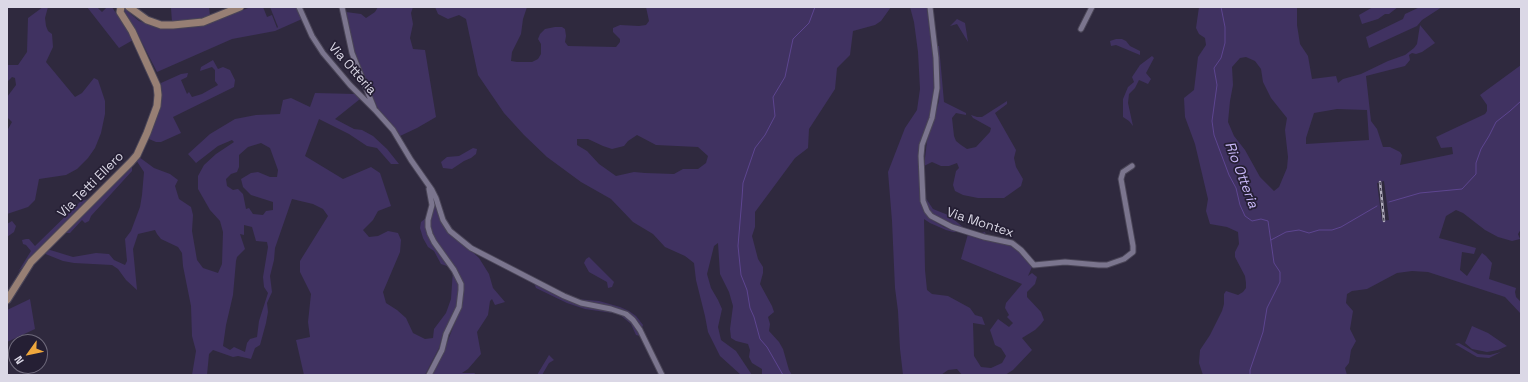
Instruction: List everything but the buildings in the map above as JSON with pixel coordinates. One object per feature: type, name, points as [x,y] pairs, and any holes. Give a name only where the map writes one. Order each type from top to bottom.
[{"type":"main road","name":"Via Tetti Ellero","points":[[7,300],[31,262],[131,162],[137,154],[147,133],[157,106],[157,86],[132,31],[120,12],[121,7]]},
{"type":"main road","points":[[129,7],[147,20],[161,25],[173,25],[202,22],[240,7]]},
{"type":"street","name":"Via Otteria","points":[[299,7],[320,50],[354,90],[376,111]]},
{"type":"street","name":"Via Otteria","points":[[342,7],[352,53],[376,111]]},
{"type":"street","name":"Via Montex","points":[[930,7],[936,58],[937,88],[932,118],[922,145],[921,156],[923,201],[931,216],[952,227],[984,237],[1012,243],[1021,250],[1034,265],[1065,262],[1108,265],[1124,259],[1133,252],[1134,246],[1121,179],[1122,172],[1132,166]]},
{"type":"street","points":[[1081,28],[1092,7]]},
{"type":"street","points":[[376,111],[393,130],[436,198],[446,226],[458,238],[471,248],[564,296],[581,303],[621,312],[630,317],[640,330],[662,375]]},
{"type":"street","points":[[427,183],[432,205],[428,220],[430,234],[454,270],[461,284],[462,290],[458,308],[446,334],[442,350],[430,375]]},
{"type":"shaded area","points":[[43,7],[48,7],[45,18],[46,26],[48,31],[52,34],[53,47],[46,62],[75,97],[82,93],[94,78],[98,80],[105,101],[105,114],[101,133],[95,148],[88,158],[77,169],[66,175],[39,179],[35,200],[28,207],[7,214],[7,131],[12,122],[7,117],[7,97],[16,85],[15,78],[12,77],[7,82],[7,65],[18,65],[27,52],[28,18]]},
{"type":"shaded area","points":[[87,7],[97,7],[102,12],[107,7],[112,7],[133,40],[119,48]]},
{"type":"shaded area","points":[[167,7],[209,7],[210,16],[201,19],[172,22],[171,8]]},
{"type":"shaded area","points":[[251,7],[263,7],[267,17],[272,15],[277,28],[278,27],[270,7],[297,7],[302,19],[275,31],[232,39],[157,72],[124,10],[127,8],[129,10],[127,11],[139,21],[160,29],[175,29],[202,25]]},
{"type":"shaded area","points":[[378,7],[413,7],[411,13],[413,24],[410,38],[413,49],[425,50],[436,117],[400,136],[395,128],[379,111],[361,70],[354,51],[346,12],[361,14],[366,18],[375,12]]},
{"type":"shaded area","points":[[435,7],[527,7],[523,19],[521,34],[512,52],[511,61],[532,62],[538,59],[541,54],[541,44],[538,39],[540,34],[545,29],[562,27],[565,29],[565,42],[568,46],[616,47],[620,42],[620,39],[613,32],[613,28],[620,25],[646,25],[649,21],[646,7],[891,7],[881,21],[875,25],[853,31],[850,55],[837,68],[835,89],[809,129],[808,148],[795,158],[755,212],[755,227],[752,236],[758,259],[763,267],[760,284],[774,312],[768,317],[770,324],[769,331],[783,349],[792,375],[762,375],[762,369],[752,363],[749,357],[750,350],[748,344],[731,338],[730,329],[733,306],[729,292],[720,274],[718,243],[714,246],[707,274],[711,288],[722,309],[718,327],[721,340],[736,351],[752,375],[741,375],[720,356],[708,332],[696,280],[694,263],[685,256],[665,247],[653,234],[633,222],[611,199],[581,182],[547,157],[524,135],[504,113],[478,75],[466,19],[459,15],[448,19],[438,14]],"holes":[[[637,135],[656,145],[698,147],[708,156],[706,163],[698,169],[683,169],[674,174],[634,172],[616,176],[599,164],[587,151],[577,145],[577,139],[588,139],[612,149],[624,146],[628,141]]]},
{"type":"shaded area","points":[[910,7],[927,7],[933,56],[934,94],[930,116],[919,147],[921,202],[927,215],[934,221],[944,227],[958,232],[946,230],[924,219],[927,290],[932,294],[948,296],[970,308],[975,315],[982,317],[985,325],[973,323],[974,356],[981,367],[991,368],[1002,363],[1006,356],[1001,348],[995,345],[990,330],[998,319],[1009,327],[1013,323],[1007,317],[1009,315],[1005,308],[1006,303],[1022,284],[961,259],[968,234],[1013,246],[1021,252],[1032,267],[1028,276],[1032,273],[1037,277],[1035,284],[1027,292],[1027,297],[1041,312],[1044,320],[1035,330],[1022,338],[1032,350],[1013,370],[1005,375],[962,375],[957,369],[948,370],[941,375],[903,375],[895,288],[888,172],[905,128],[917,110],[920,89],[918,52],[914,22]]},
{"type":"shaded area","points":[[1199,7],[1297,7],[1297,25],[1300,44],[1308,56],[1312,79],[1336,76],[1338,83],[1343,79],[1361,74],[1388,61],[1405,55],[1417,44],[1420,25],[1435,43],[1422,52],[1416,54],[1412,53],[1409,55],[1410,60],[1405,66],[1366,76],[1371,121],[1377,129],[1383,147],[1390,147],[1400,152],[1402,155],[1400,165],[1453,154],[1452,147],[1441,148],[1436,137],[1485,114],[1487,111],[1487,105],[1480,95],[1521,65],[1521,229],[1518,234],[1520,239],[1512,241],[1498,237],[1485,230],[1463,213],[1456,210],[1446,216],[1439,238],[1476,248],[1474,254],[1462,252],[1460,270],[1467,276],[1482,253],[1486,256],[1492,263],[1489,279],[1516,288],[1516,297],[1521,302],[1521,314],[1505,297],[1428,272],[1412,271],[1397,273],[1367,289],[1352,291],[1347,294],[1346,303],[1353,311],[1350,329],[1356,341],[1351,350],[1349,363],[1345,368],[1347,375],[1203,375],[1199,363],[1200,350],[1210,335],[1222,311],[1224,294],[1226,291],[1238,295],[1246,288],[1246,283],[1245,276],[1235,257],[1235,252],[1239,244],[1238,232],[1227,227],[1210,224],[1206,211],[1208,199],[1195,144],[1185,117],[1184,98],[1194,90],[1198,57],[1206,45],[1205,38],[1199,34],[1196,28]],"holes":[[[1246,57],[1255,61],[1261,69],[1263,82],[1271,98],[1287,118],[1285,130],[1288,157],[1287,168],[1279,187],[1274,191],[1260,177],[1245,150],[1234,136],[1228,122],[1233,85],[1232,67],[1240,58]],[[1337,109],[1367,110],[1369,140],[1306,144],[1306,138],[1314,113]],[[1384,181],[1389,220],[1382,221],[1377,183]]]},
{"type":"shaded area","points":[[1373,7],[1398,7],[1389,14],[1385,14],[1378,19],[1362,24],[1359,15]]},
{"type":"shaded area","points":[[1420,7],[1442,7],[1422,20],[1417,26],[1369,48],[1366,37],[1403,19],[1405,14]]},
{"type":"shaded area","points":[[957,19],[965,23],[968,42],[957,24],[950,26]]},
{"type":"shaded area","points":[[1116,39],[1126,41],[1130,46],[1140,51],[1140,55],[1116,45],[1111,46],[1110,41]]},
{"type":"shaded area","points":[[937,46],[939,46],[944,102],[966,113],[966,115],[956,113],[952,118],[954,136],[956,141],[961,145],[967,149],[976,147],[990,132],[991,128],[973,118],[971,115],[982,117],[1007,101],[1007,104],[995,113],[1016,150],[1014,158],[1016,167],[1023,179],[1021,186],[1004,198],[978,198],[963,195],[955,191],[953,185],[956,171],[959,168],[957,163],[949,166],[941,166],[932,162],[924,166],[927,141],[939,101],[940,87]]},
{"type":"shaded area","points":[[1152,56],[1154,58],[1146,73],[1151,79],[1148,84],[1139,80],[1135,88],[1129,94],[1128,103],[1133,126],[1123,117],[1123,99],[1128,87],[1134,82],[1132,77],[1140,65]]},
{"type":"shaded area","points":[[213,60],[218,69],[223,67],[230,70],[235,80],[234,87],[173,117],[181,133],[161,142],[156,142],[149,139],[162,96],[161,83],[181,74],[188,73],[187,77],[181,80],[187,94],[189,92],[192,97],[202,94],[218,85],[215,81],[215,70],[212,67],[200,71],[201,67]]},
{"type":"shaded area","points":[[315,93],[355,94],[360,99],[335,119],[354,129],[362,130],[373,136],[387,149],[399,164],[391,164],[377,148],[367,146],[349,134],[319,119],[305,156],[343,179],[371,167],[380,173],[391,206],[378,211],[373,220],[363,230],[369,237],[378,236],[388,231],[398,233],[401,240],[400,252],[383,292],[386,303],[406,318],[413,333],[425,339],[433,338],[434,329],[446,313],[451,299],[453,270],[459,285],[456,308],[442,337],[439,348],[425,375],[304,375],[296,340],[310,337],[308,322],[311,294],[300,272],[300,261],[328,216],[323,209],[313,204],[292,199],[275,248],[270,276],[272,292],[267,303],[268,312],[260,345],[255,348],[251,359],[238,356],[233,357],[213,350],[209,354],[207,375],[192,375],[196,351],[192,336],[191,306],[182,253],[178,247],[161,239],[155,230],[138,234],[133,249],[137,290],[126,280],[118,269],[112,265],[74,263],[63,261],[43,253],[47,249],[73,257],[96,253],[109,254],[114,260],[125,265],[127,261],[125,239],[131,231],[140,207],[142,195],[144,172],[136,160],[139,157],[154,168],[170,174],[178,180],[175,186],[179,199],[191,207],[193,215],[192,231],[197,260],[203,268],[218,273],[222,264],[223,232],[220,221],[210,210],[198,189],[198,176],[204,165],[216,154],[234,142],[232,140],[218,146],[196,163],[188,154],[210,134],[235,119],[256,115],[280,114],[283,100],[291,98],[310,107]],"holes":[[[261,143],[270,148],[278,170],[277,177],[270,177],[258,172],[251,173],[241,179],[243,187],[251,195],[273,202],[273,210],[266,211],[263,215],[253,214],[249,208],[246,209],[243,194],[238,189],[233,190],[227,186],[226,179],[231,174],[237,172],[239,167],[239,155],[248,147]],[[244,225],[252,227],[256,241],[267,242],[268,247],[263,277],[264,287],[268,293],[259,321],[257,337],[250,339],[247,343],[245,352],[234,347],[230,350],[223,346],[233,295],[236,261],[237,257],[245,249],[240,234],[244,235]]]},
{"type":"shaded area","points":[[473,148],[477,149],[476,154],[471,158],[452,169],[443,168],[441,162],[447,157],[459,156]]},
{"type":"shaded area","points":[[132,165],[132,171],[91,216],[89,221],[85,223],[82,220],[70,233],[63,233]]},
{"type":"shaded area","points":[[925,197],[933,209],[948,215],[963,227],[981,233],[985,232],[986,235],[950,224],[935,216],[927,207]]},
{"type":"shaded area","points":[[434,198],[443,224],[479,258],[489,274],[493,288],[505,302],[495,305],[492,299],[490,301],[488,315],[477,332],[481,354],[468,369],[462,373],[475,373],[474,375],[432,375],[443,353],[459,312],[464,287],[462,280],[433,237],[429,224]]},
{"type":"shaded area","points":[[89,199],[46,241],[18,272],[31,251],[26,245],[23,244],[22,240],[29,239],[35,246],[81,201]]},
{"type":"shaded area","points":[[426,218],[428,235],[440,255],[450,267],[441,264],[434,251],[428,247],[423,238],[420,228],[421,222]]},
{"type":"shaded area","points":[[12,221],[16,226],[14,232],[7,237],[7,224]]},
{"type":"shaded area","points":[[589,257],[614,282],[612,287],[608,288],[607,282],[589,272],[584,263]]},
{"type":"shaded area","points":[[534,283],[567,300],[610,310],[627,317],[632,322],[640,336],[636,335],[631,324],[619,314],[585,309],[567,303],[536,288]]},
{"type":"shaded area","points":[[30,299],[35,329],[24,334],[8,334],[7,342],[7,310]]},
{"type":"shaded area","points":[[576,299],[599,301],[620,307],[636,316],[643,325],[642,328],[635,318],[624,310]]},
{"type":"shaded area","points":[[1472,326],[1488,333],[1507,346],[1498,350],[1487,352],[1472,349],[1465,343]]},
{"type":"shaded area","points":[[1459,343],[1478,354],[1490,355],[1501,352],[1489,358],[1477,357],[1455,344]]},
{"type":"shaded area","points":[[549,355],[554,360],[549,363],[542,375],[537,375]]},
{"type":"waterway","points":[[783,375],[767,347],[760,339],[750,308],[747,290],[741,275],[738,246],[743,183],[755,148],[765,135],[775,116],[773,97],[785,77],[793,39],[809,23],[815,7]]},
{"type":"waterway","name":"Rio Otteria","points":[[1221,7],[1225,27],[1225,43],[1221,58],[1214,68],[1217,85],[1212,121],[1214,135],[1229,175],[1236,188],[1240,205],[1245,216],[1252,221],[1261,219],[1268,221],[1274,263],[1280,272],[1280,282],[1267,308],[1263,332],[1250,370],[1250,375]]},
{"type":"waterway","points":[[1389,202],[1420,193],[1462,189],[1476,174],[1476,163],[1481,149],[1496,122],[1521,101]]},
{"type":"waterway","points":[[1271,240],[1286,232],[1299,230],[1309,233],[1319,230],[1332,230],[1341,227],[1377,206]]},
{"type":"railway","points":[[1380,182],[1384,221]]}]
